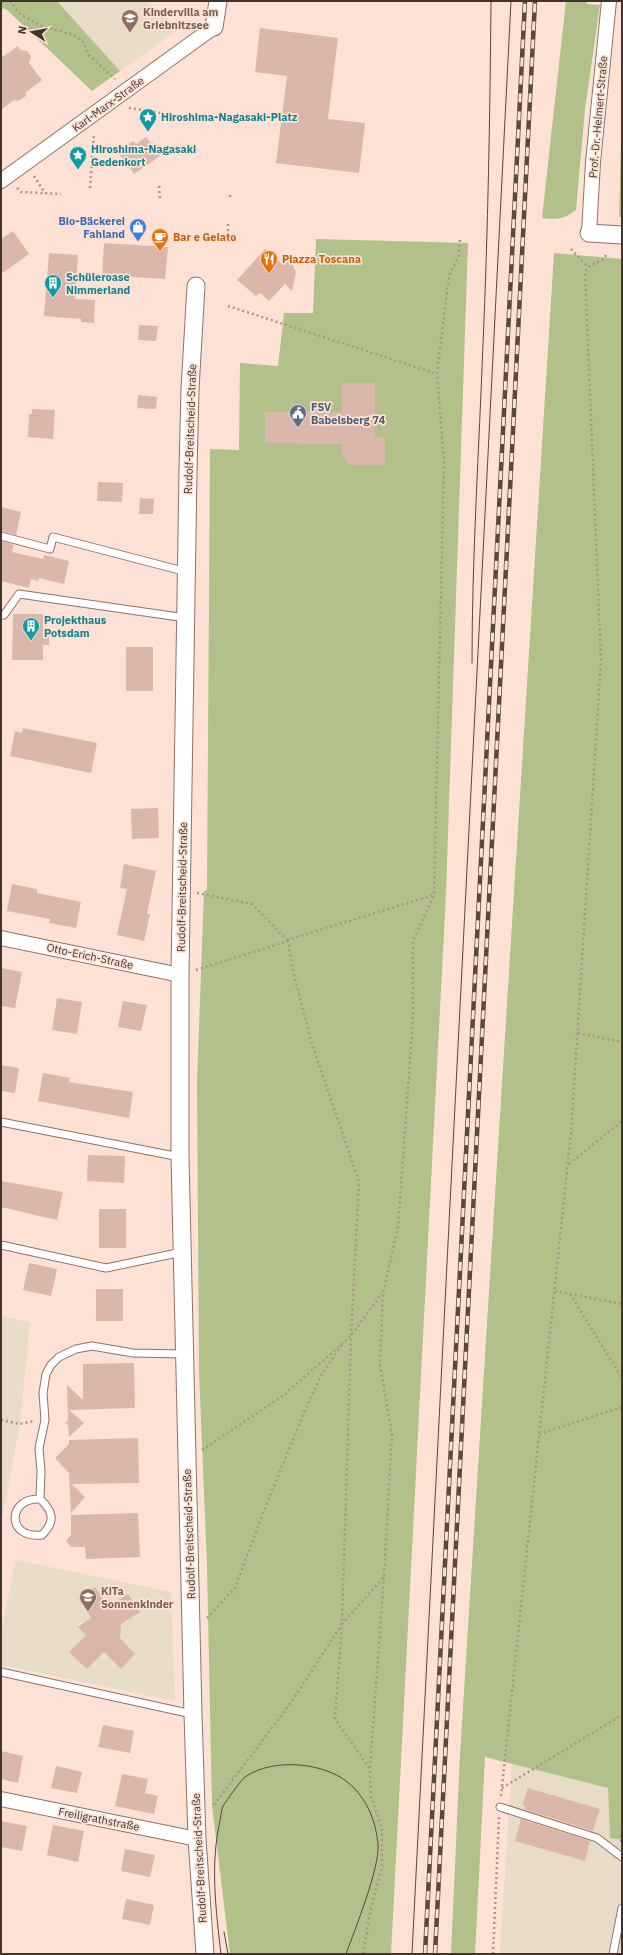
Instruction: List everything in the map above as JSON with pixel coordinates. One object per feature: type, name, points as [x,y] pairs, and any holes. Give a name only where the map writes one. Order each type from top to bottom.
[{"type":"street","points":[[214,27],[218,1]]},
{"type":"street","name":"Prof.-Dr.-Helmert-Straße","points":[[589,233],[593,162],[609,1]]},
{"type":"street","name":"Karl-Marx-Straße","points":[[1,181],[214,27]]},
{"type":"street","points":[[589,233],[622,235]]},
{"type":"street","name":"Rudolf-Breitscheid-Straße","points":[[196,286],[190,389],[180,975],[180,1157],[193,1714],[197,1833],[205,1954]]},
{"type":"street","name":"Otto-Erich-Straße","points":[[1,938],[180,975]]},
{"type":"street","name":"Freiligrathstraße","points":[[1,1800],[197,1833]]},
{"type":"lane","points":[[1,536],[50,549],[53,538],[187,572]]},
{"type":"lane","points":[[1,615],[4,615],[19,594],[186,618]]},
{"type":"lane","points":[[1,1122],[180,1157]]},
{"type":"lane","points":[[1,1245],[106,1268],[182,1252]]},
{"type":"lane","points":[[40,1499],[41,1471],[39,1448],[45,1420],[43,1393],[46,1374],[51,1365],[59,1357],[76,1349],[92,1346],[133,1353],[184,1354]]},
{"type":"lane","points":[[31,1498],[40,1499],[49,1507],[51,1519],[49,1528],[42,1535],[25,1534],[19,1529],[16,1522],[16,1510],[31,1498]]},
{"type":"lane","points":[[1,1672],[193,1714]]},
{"type":"lane","points":[[500,1807],[596,1838],[622,1857]]},
{"type":"lane","points":[[613,1954],[622,1908]]},
{"type":"path","points":[[10,1],[20,13],[39,25],[74,35],[83,42],[89,55],[115,80]]},
{"type":"path","points":[[129,108],[193,118]]},
{"type":"path","points":[[90,188],[94,134]]},
{"type":"path","points":[[34,176],[45,193]]},
{"type":"path","points":[[159,186],[160,200]]},
{"type":"path","points":[[17,188],[21,192],[61,194]]},
{"type":"path","points":[[230,192],[230,197]]},
{"type":"path","points":[[88,222],[89,217]]},
{"type":"path","points":[[228,223],[228,231]]},
{"type":"path","points":[[363,1954],[371,1908],[382,1866],[382,1828],[371,1797],[370,1769],[384,1577],[392,1434],[380,1365],[383,1293],[399,1219],[413,1019],[413,941],[434,895],[444,462],[437,374],[449,276],[459,255],[460,238]]},
{"type":"path","points":[[571,249],[588,267]]},
{"type":"path","points":[[493,1954],[500,1807],[568,1164],[578,1033],[600,661],[585,273],[588,267],[604,259],[607,253]]},
{"type":"path","points":[[228,306],[437,374]]},
{"type":"path","points":[[182,890],[252,904],[287,941],[293,971],[311,1040],[359,1182],[351,1336],[342,1624],[335,1719],[370,1769]]},
{"type":"path","points":[[180,975],[434,895]]},
{"type":"path","points":[[578,1033],[622,1042]]},
{"type":"path","points":[[568,1164],[622,1121]]},
{"type":"path","points":[[554,1291],[622,1304]]},
{"type":"path","points":[[187,1461],[284,1395],[351,1336],[383,1293]]},
{"type":"path","points":[[570,1294],[622,1378]]},
{"type":"path","points":[[192,1635],[235,1588],[263,1513],[305,1410],[322,1374],[343,1343]]},
{"type":"path","points":[[539,1434],[622,1407]]},
{"type":"path","points":[[1,1420],[20,1424],[45,1420]]},
{"type":"path","points":[[197,1833],[292,1701],[342,1624],[384,1577]]},
{"type":"path","points":[[502,1788],[622,1715]]},
{"type":"shaded area","name":"Kindervilla am Griebnitzsee","points":[[57,1],[146,1],[179,29],[120,71]]},
{"type":"shaded area","points":[[1,1316],[30,1322],[20,1424],[1,1523]]},
{"type":"shaded area","name":"KiTa Sonnenkinder","points":[[16,1560],[171,1592],[175,1701],[1,1665],[1,1632]]},
{"type":"shaded area","points":[[512,1763],[608,1788],[610,1838],[622,1840],[621,1954],[500,1954]]},
{"type":"green space","points":[[1,1],[57,1],[120,71],[92,91],[6,9],[1,8]]},
{"type":"green space","points":[[566,1],[587,1],[587,4],[600,5],[585,109],[576,210],[564,217],[547,219],[542,218]]},
{"type":"green space","points":[[622,106],[622,217],[619,217]]},
{"type":"green space","points":[[316,239],[468,243],[446,893],[391,1954],[230,1954],[212,1806],[207,1565],[199,1371],[197,1082],[204,891],[207,890],[210,449],[239,450],[240,363],[278,366],[284,313],[313,313]]},
{"type":"green space","points":[[554,253],[622,259],[622,1840],[610,1838],[608,1788],[485,1757],[475,1954],[451,1954],[460,1755]]},
{"type":"building","points":[[260,28],[338,38],[328,119],[365,123],[359,173],[276,163],[287,76],[255,72]]},
{"type":"building","points":[[18,46],[20,50],[27,51],[31,56],[29,63],[42,80],[26,92],[26,96],[18,101],[14,100],[1,110],[1,58]]},
{"type":"building","points":[[146,137],[151,143],[159,145],[158,153],[160,156],[134,174],[130,168],[126,168],[126,163],[118,152],[133,141],[136,144]]},
{"type":"building","points":[[13,231],[29,254],[1,274],[1,239]]},
{"type":"building","points":[[104,243],[168,247],[165,279],[102,275]]},
{"type":"building","name":"Piazza Toscana","points":[[265,249],[282,264],[289,257],[296,272],[292,291],[285,284],[269,301],[260,293],[256,296],[237,280]]},
{"type":"building","points":[[49,253],[78,255],[75,299],[95,300],[94,323],[81,322],[81,319],[44,316]]},
{"type":"building","points":[[139,325],[158,326],[156,341],[138,340]]},
{"type":"building","points":[[342,383],[375,383],[375,437],[385,437],[385,465],[347,465],[347,458],[342,458],[342,444],[265,443],[265,412],[342,412]]},
{"type":"building","points":[[138,395],[157,397],[156,409],[137,408]]},
{"type":"building","points":[[32,409],[55,410],[53,439],[28,437],[29,414],[32,414]]},
{"type":"building","points":[[98,482],[123,483],[122,502],[97,501]]},
{"type":"building","points":[[140,498],[154,499],[153,514],[139,514]]},
{"type":"building","points":[[1,507],[21,512],[16,535],[1,531]]},
{"type":"building","points":[[1,541],[14,545],[12,552],[43,559],[44,555],[69,561],[64,584],[39,578],[38,581],[31,579],[29,588],[1,581]]},
{"type":"building","name":"Projekthaus Potsdam","points":[[13,614],[43,614],[43,630],[49,630],[49,645],[43,645],[43,660],[12,660]]},
{"type":"building","points":[[126,647],[153,647],[153,691],[126,691]]},
{"type":"building","points":[[23,728],[97,743],[91,773],[10,756],[15,731],[22,733]]},
{"type":"building","points":[[158,808],[159,838],[132,839],[131,809]]},
{"type":"building","points":[[124,864],[156,871],[147,914],[150,914],[144,941],[117,935],[127,889],[120,888]]},
{"type":"building","points":[[12,884],[37,889],[37,893],[81,902],[76,928],[49,923],[50,919],[7,911]]},
{"type":"building","points":[[1,968],[22,972],[15,1008],[1,1006]]},
{"type":"building","points":[[57,998],[82,1002],[77,1034],[52,1030]]},
{"type":"building","points":[[123,1001],[147,1005],[141,1031],[118,1027]]},
{"type":"building","points":[[1,1065],[19,1068],[15,1093],[1,1091]]},
{"type":"building","points":[[43,1073],[70,1078],[69,1082],[133,1092],[129,1118],[38,1101]]},
{"type":"building","points":[[88,1155],[125,1156],[124,1183],[87,1181]]},
{"type":"building","points":[[1,1181],[63,1192],[57,1220],[1,1207]]},
{"type":"building","points":[[99,1209],[126,1209],[126,1248],[99,1248]]},
{"type":"building","points":[[29,1263],[57,1269],[51,1296],[23,1290]]},
{"type":"building","points":[[96,1289],[123,1289],[123,1321],[96,1321]]},
{"type":"building","points":[[134,1363],[135,1408],[69,1410],[84,1423],[69,1437],[68,1425],[65,1423],[68,1420],[67,1385],[83,1400],[83,1364]]},
{"type":"building","points":[[138,1438],[139,1483],[72,1484],[85,1497],[71,1513],[69,1473],[55,1458],[69,1444],[69,1440]]},
{"type":"building","points":[[138,1513],[140,1557],[86,1559],[85,1547],[71,1547],[66,1541],[71,1535],[71,1515]]},
{"type":"building","points":[[95,1587],[108,1607],[128,1594],[140,1612],[121,1624],[120,1638],[135,1654],[121,1669],[104,1652],[87,1669],[69,1652],[86,1635],[78,1627],[91,1618],[78,1598]]},
{"type":"building","points":[[103,1725],[134,1731],[130,1753],[98,1747]]},
{"type":"building","points":[[1,1751],[23,1756],[18,1783],[1,1779]]},
{"type":"building","points":[[56,1766],[82,1772],[77,1793],[51,1788]]},
{"type":"building","points":[[122,1774],[148,1779],[145,1793],[158,1796],[154,1814],[115,1806]]},
{"type":"building","points":[[528,1788],[600,1809],[593,1831],[524,1809],[525,1805],[522,1805]]},
{"type":"building","points":[[521,1819],[590,1841],[585,1861],[515,1841]]},
{"type":"building","points":[[1,1821],[27,1826],[22,1851],[1,1847]]},
{"type":"building","points":[[53,1825],[84,1831],[78,1862],[47,1855]]},
{"type":"building","points":[[125,1849],[155,1855],[150,1877],[121,1871]]},
{"type":"building","points":[[126,1899],[154,1905],[150,1925],[122,1919]]},
{"type":"tram line","points":[[472,663],[474,543],[485,301],[491,1]]},
{"type":"tram line","points":[[412,1954],[511,1]]},
{"type":"tram line","points":[[221,1954],[215,1888],[215,1854],[222,1808],[245,1777],[270,1767],[285,1765],[300,1765],[316,1768],[330,1772],[343,1779],[353,1787],[363,1799],[373,1820],[377,1836],[378,1855],[366,1899],[346,1954]]},
{"type":"tram line","points":[[224,1932],[228,1954]]},
{"type":"railway","points":[[425,1954],[525,1]]},
{"type":"railway","points":[[435,1954],[535,1]]},
{"type":"place","name":"Kindervilla am Griebnitzsee","points":[[130,33]]},
{"type":"place","name":"Hiroshima-Nagasaki-Platz","points":[[148,132]]},
{"type":"place","name":"Hiroshima-Nagasaki Gedenkort","points":[[78,170]]},
{"type":"place","name":"Bio-Bäckerei Fahland","points":[[138,242]]},
{"type":"place","name":"Bar e Gelato","points":[[160,252]]},
{"type":"place","name":"Piazza Toscana","points":[[269,274]]},
{"type":"place","name":"Schüleroase Nimmerland","points":[[53,298]]},
{"type":"place","name":"FSV Babelsberg 74","points":[[298,428]]},
{"type":"place","name":"Projekthaus Potsdam","points":[[31,641]]},
{"type":"place","name":"KiTa Sonnenkinder","points":[[88,1612]]}]
